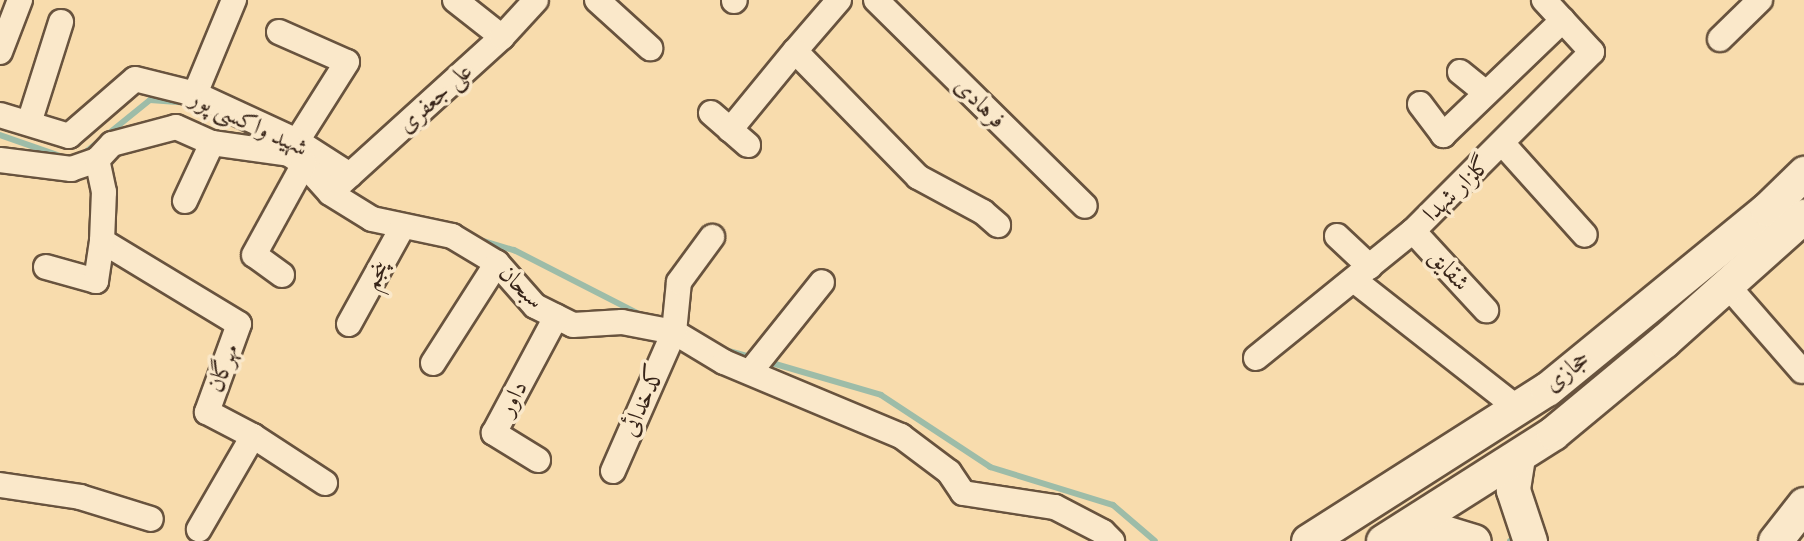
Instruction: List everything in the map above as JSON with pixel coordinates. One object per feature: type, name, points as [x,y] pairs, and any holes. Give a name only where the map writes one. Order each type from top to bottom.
[{"type":"main road","name":"حجازی","points":[[1308,541],[1547,389],[1767,209],[1804,173]]},
{"type":"main road","name":"حجازی","points":[[1389,538],[1553,433],[1802,221]]},
{"type":"main road","points":[[1518,457],[1513,489],[1530,541]]},
{"type":"main road","points":[[1775,541],[1804,504]]},
{"type":"main road","points":[[1389,538],[1444,532],[1474,541]]},
{"type":"street","points":[[0,52],[20,0]]},
{"type":"street","points":[[195,94],[234,0]]},
{"type":"street","points":[[455,0],[502,37]]},
{"type":"street","name":"علی جعفری","points":[[330,193],[502,37],[536,0]]},
{"type":"street","points":[[597,0],[650,48]]},
{"type":"street","points":[[711,113],[739,137],[795,51],[839,0]]},
{"type":"street","name":"فرهادی","points":[[876,0],[1085,206]]},
{"type":"street","name":"گلزار شهدا","points":[[1256,358],[1413,231],[1503,144],[1592,52],[1544,0]]},
{"type":"street","points":[[1720,39],[1760,0]]},
{"type":"street","points":[[1420,104],[1443,135],[1563,20]]},
{"type":"street","points":[[29,123],[61,22]]},
{"type":"street","points":[[279,32],[347,62],[254,255],[282,275]]},
{"type":"street","points":[[795,51],[918,177],[983,212],[998,225]]},
{"type":"street","points":[[1460,72],[1486,93]]},
{"type":"street","name":"شهید واکسی پور","points":[[0,115],[69,136],[135,79],[195,94],[301,153],[350,175]]},
{"type":"street","name":"سبحان","points":[[0,160],[71,169],[97,160],[112,144],[176,127],[212,144],[289,154],[301,153],[330,193],[372,219],[452,236],[497,263],[535,306],[556,317],[573,325],[622,322],[674,332],[724,362],[901,436],[949,471],[963,493],[1055,507],[1103,532],[1112,541]]},
{"type":"street","points":[[185,201],[212,144]]},
{"type":"street","points":[[1503,144],[1585,235]]},
{"type":"street","points":[[46,267],[96,281],[102,241],[104,192],[97,160]]},
{"type":"street","name":"پنجم","points":[[349,324],[404,226]]},
{"type":"street","name":"شقایق","points":[[1413,231],[1486,310]]},
{"type":"street","points":[[1337,236],[1362,274],[1516,407]]},
{"type":"street","name":"کدخدائی","points":[[613,471],[674,332],[679,282],[712,237]]},
{"type":"street","name":"مهرگان","points":[[102,241],[239,324],[207,412],[253,436]]},
{"type":"street","points":[[433,363],[497,263]]},
{"type":"street","points":[[750,373],[822,282]]},
{"type":"street","points":[[1727,285],[1802,371]]},
{"type":"street","name":"داور","points":[[538,460],[494,433],[556,317]]},
{"type":"street","points":[[199,529],[253,436],[325,484]]},
{"type":"street","points":[[0,485],[80,497],[151,519]]},
{"type":"waterway","points":[[82,155],[150,100],[181,102]]},
{"type":"waterway","points":[[0,135],[60,156]]},
{"type":"waterway","points":[[477,239],[514,250],[641,315]]},
{"type":"waterway","points":[[725,350],[755,358]]},
{"type":"waterway","points":[[765,361],[881,395],[990,467],[1113,505],[1155,541]]}]
